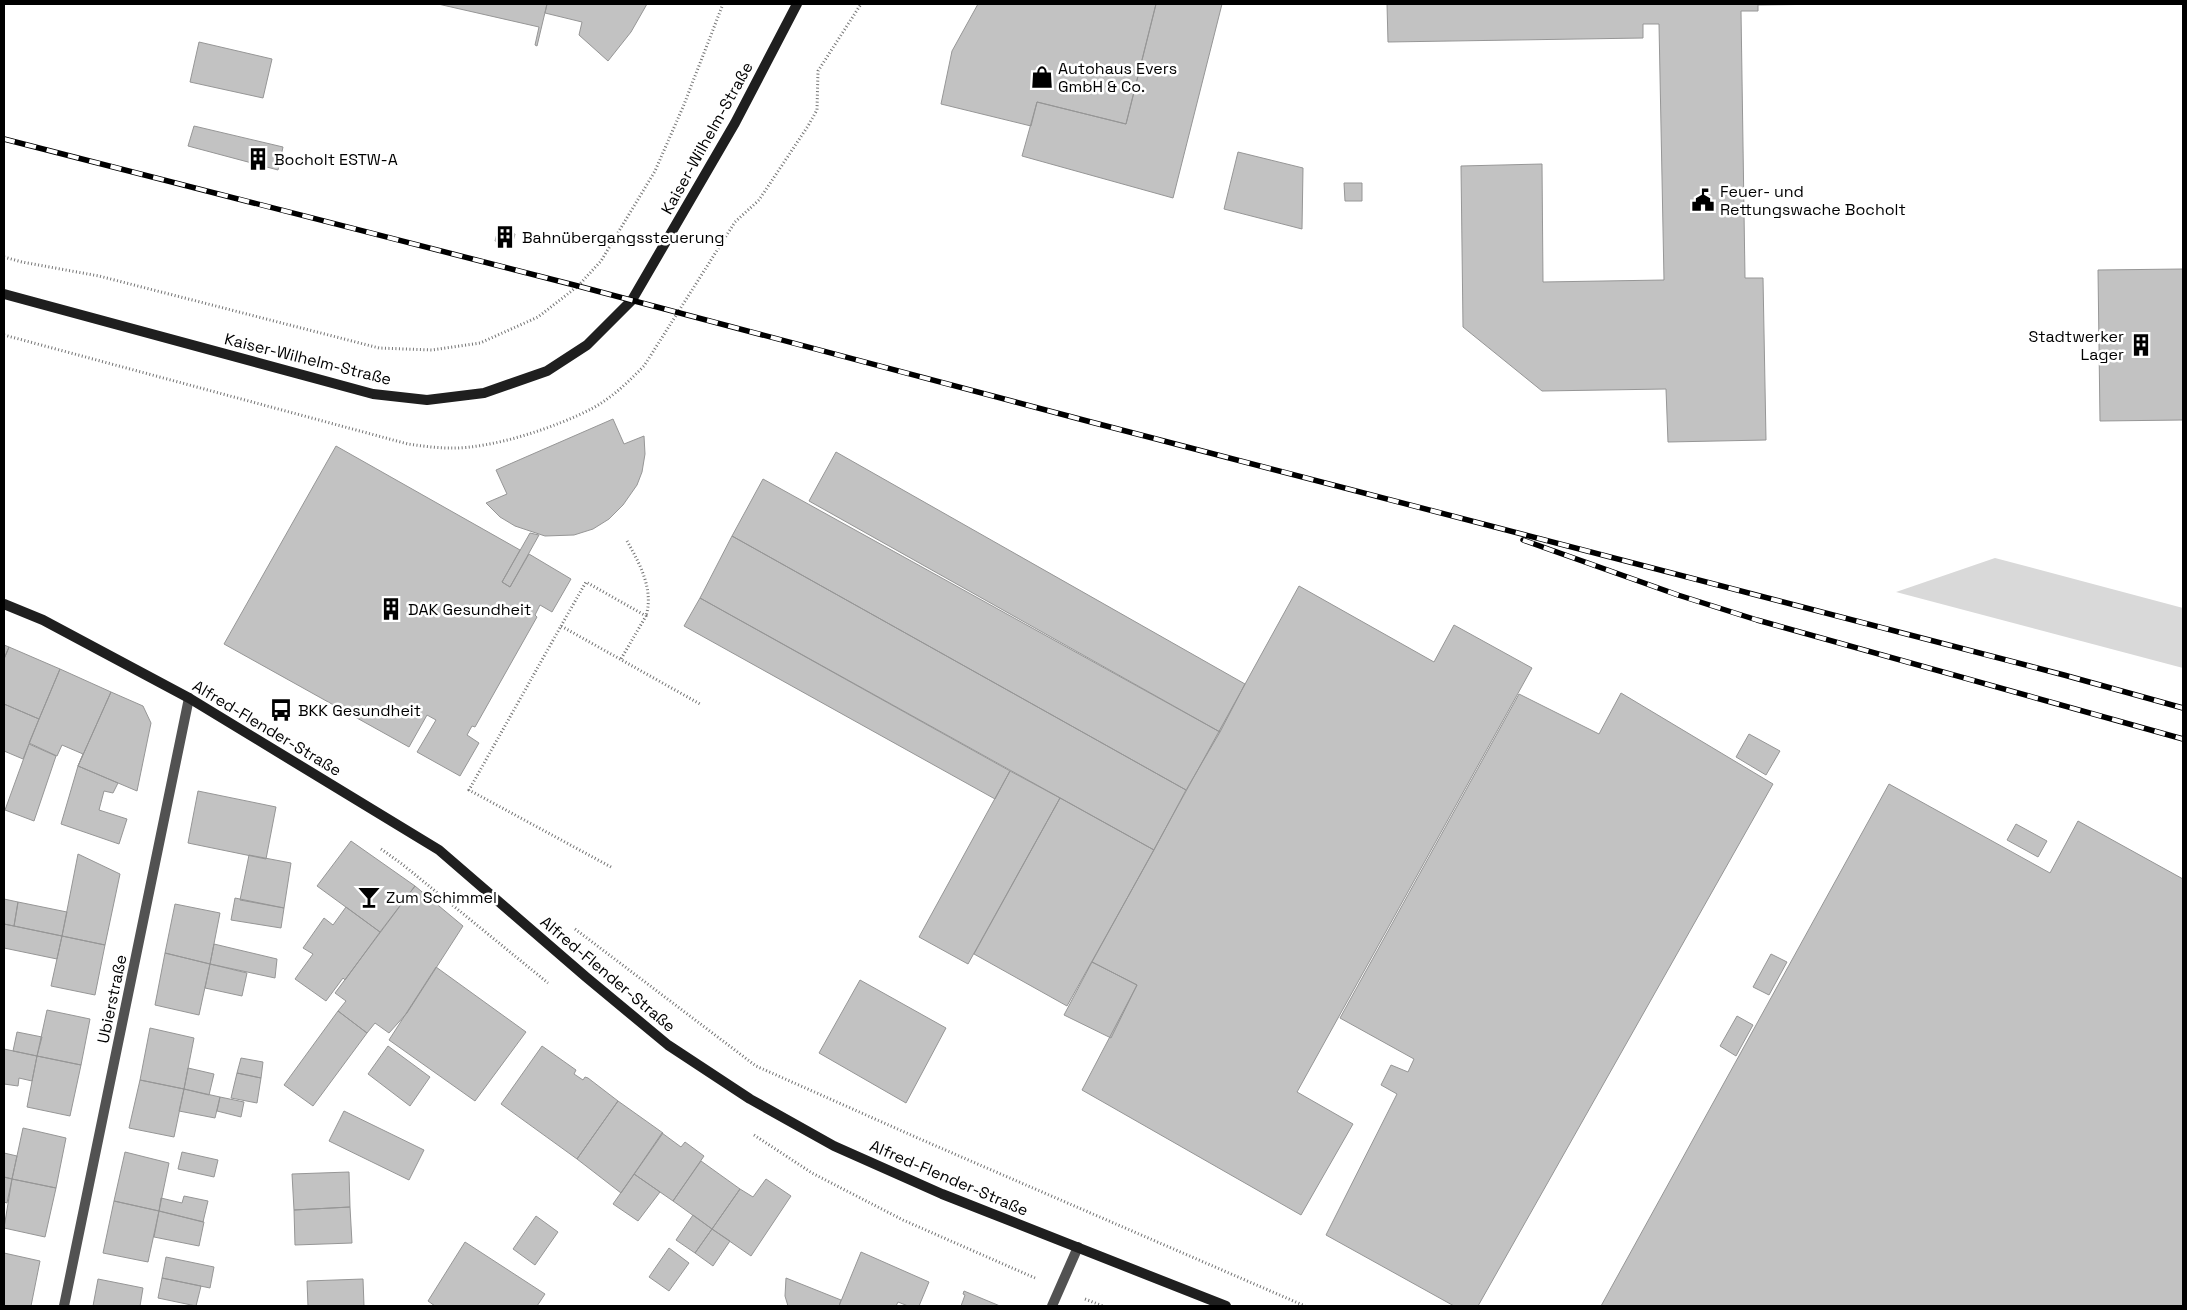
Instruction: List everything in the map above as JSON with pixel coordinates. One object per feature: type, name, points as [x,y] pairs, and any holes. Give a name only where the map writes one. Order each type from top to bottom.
[{"type":"street","name":"Kaiser-Wilhelm-Straße","points":[[4,294],[373,394],[426,400],[484,393],[547,371],[587,346],[632,300],[735,123],[797,4]]},
{"type":"street","name":"Alfred-Flender-Straße","points":[[4,604],[43,620],[189,698],[439,850],[668,1045],[750,1098],[834,1146],[942,1194],[1226,1306]]},
{"type":"street","name":"Ubierstraße","points":[[64,1306],[189,698]]},
{"type":"street","points":[[1052,1306],[1078,1247]]},
{"type":"path","points":[[4,256],[22,262],[99,276],[379,348],[432,350],[480,343],[538,316],[578,286],[601,262],[655,171],[683,107],[723,4]]},
{"type":"path","points":[[4,335],[408,444],[451,448],[496,443],[549,426],[594,408],[624,386],[644,366],[735,222],[759,200],[808,126],[817,110],[818,71],[861,4]]},
{"type":"path","points":[[621,660],[646,616],[649,605],[646,580],[638,559],[627,541]]},
{"type":"path","points":[[611,867],[469,790],[586,582],[646,616]]},
{"type":"path","points":[[561,626],[700,704]]},
{"type":"path","points":[[572,927],[756,1066],[1305,1306]]},
{"type":"shaded area","points":[[1995,558],[2183,608],[2183,668],[1896,592]]},
{"type":"building","points":[[438,4],[547,4],[537,46],[535,45],[539,27]]},
{"type":"building","points":[[547,4],[647,4],[631,32],[608,61],[579,35],[582,22],[545,13]]},
{"type":"building","name":"Autohaus Evers GmbH & Co.","points":[[978,4],[1156,4],[1126,124],[1037,102],[1031,126],[941,104],[952,51]]},
{"type":"building","points":[[1156,4],[1222,4],[1173,198],[1022,156],[1037,102],[1126,124]]},
{"type":"building","name":"Feuer- und Rettungswache Bocholt","points":[[1387,4],[1835,4],[1758,5],[1758,11],[1741,11],[1745,278],[1763,278],[1766,440],[1668,442],[1666,389],[1542,391],[1463,327],[1461,166],[1542,164],[1543,282],[1664,280],[1659,24],[1643,24],[1643,38],[1388,42]]},
{"type":"building","points":[[199,42],[272,59],[263,98],[190,82]]},
{"type":"building","name":"Bocholt ESTW-A","points":[[194,126],[283,147],[278,170],[188,146]]},
{"type":"building","points":[[1238,152],[1303,168],[1302,229],[1224,209]]},
{"type":"building","points":[[1344,183],[1362,183],[1362,201],[1345,201]]},
{"type":"building","name":"Bahnübergangssteuerung","points":[[498,230],[515,234],[512,245],[495,241]]},
{"type":"building","name":"Stadtwerker Lager","points":[[2183,269],[2183,420],[2100,421],[2098,270]]},
{"type":"building","points":[[613,419],[624,444],[644,436],[645,454],[642,472],[637,485],[623,505],[609,519],[593,529],[574,535],[545,536],[515,526],[500,517],[486,503],[507,494],[496,470]]},
{"type":"building","name":"DAK Gesundheit","points":[[336,446],[520,550],[502,582],[510,587],[529,554],[571,579],[552,612],[540,605],[535,615],[537,617],[475,727],[472,726],[467,735],[479,743],[460,776],[417,752],[436,720],[427,715],[409,747],[224,644]]},
{"type":"building","points":[[836,452],[1245,684],[1220,732],[809,501]]},
{"type":"building","points":[[763,479],[1220,732],[1186,790],[732,536]]},
{"type":"building","points":[[530,533],[539,535],[510,587],[502,582]]},
{"type":"building","points":[[732,536],[1186,790],[1154,850],[700,598]]},
{"type":"building","points":[[1299,586],[1434,662],[1454,625],[1532,668],[1297,1092],[1353,1124],[1301,1215],[1082,1090],[1137,985],[1092,962]]},
{"type":"building","points":[[700,598],[1010,771],[995,799],[684,626]]},
{"type":"building","points":[[4,645],[9,647],[4,659]]},
{"type":"building","points":[[9,647],[60,669],[39,719],[4,704],[4,659]]},
{"type":"building","points":[[60,669],[111,692],[78,766],[83,754],[62,745],[57,756],[29,743]]},
{"type":"building","points":[[111,692],[143,706],[151,723],[137,791],[78,766]]},
{"type":"building","points":[[1621,693],[1773,784],[1478,1306],[1454,1306],[1326,1235],[1397,1094],[1381,1085],[1391,1065],[1408,1072],[1414,1059],[1340,1018],[1519,694],[1599,734]]},
{"type":"building","points":[[4,704],[39,719],[23,759],[4,751]]},
{"type":"building","points":[[1749,734],[1780,751],[1766,775],[1736,757]]},
{"type":"building","points":[[29,744],[56,756],[34,821],[5,810]]},
{"type":"building","points":[[78,766],[118,783],[113,793],[104,791],[99,810],[127,819],[119,844],[61,824]]},
{"type":"building","points":[[1010,771],[1060,798],[968,964],[919,937]]},
{"type":"building","points":[[1889,784],[2050,873],[2078,821],[2183,879],[2183,1306],[1601,1306]]},
{"type":"building","points":[[198,791],[276,807],[266,859],[188,843]]},
{"type":"building","points":[[1060,798],[1154,850],[1067,1006],[974,954]]},
{"type":"building","points":[[2016,824],[2047,841],[2038,857],[2007,840]]},
{"type":"building","name":"Zum Schimmel","points":[[351,841],[415,886],[380,932],[317,886]]},
{"type":"building","points":[[78,854],[120,874],[105,945],[62,936]]},
{"type":"building","points":[[249,855],[291,863],[284,908],[240,900]]},
{"type":"building","points":[[415,886],[463,926],[407,1013],[389,1033],[375,1023],[367,1033],[338,1011],[346,1001],[335,993]]},
{"type":"building","points":[[235,898],[284,908],[281,928],[231,920]]},
{"type":"building","points":[[4,899],[18,902],[14,926],[4,924]]},
{"type":"building","points":[[18,902],[67,912],[62,936],[14,926]]},
{"type":"building","points":[[175,904],[220,913],[210,964],[165,953]]},
{"type":"building","points":[[346,907],[380,932],[345,980],[343,978],[326,1001],[295,979],[313,954],[303,948],[324,918],[333,925]]},
{"type":"building","points":[[4,924],[62,936],[57,959],[4,948]]},
{"type":"building","points":[[62,936],[105,945],[95,995],[51,986]]},
{"type":"building","points":[[214,944],[277,959],[275,978],[210,964]]},
{"type":"building","points":[[165,953],[210,964],[199,1015],[155,1005]]},
{"type":"building","points":[[1771,954],[1787,962],[1769,995],[1753,987]]},
{"type":"building","points":[[1092,962],[1137,985],[1111,1038],[1064,1015]]},
{"type":"building","points":[[210,964],[247,973],[242,996],[205,988]]},
{"type":"building","points":[[436,967],[526,1032],[475,1101],[389,1040]]},
{"type":"building","points":[[860,980],[946,1028],[906,1103],[819,1053]]},
{"type":"building","points":[[47,1010],[90,1019],[81,1065],[37,1056]]},
{"type":"building","points":[[338,1011],[367,1033],[313,1106],[284,1085]]},
{"type":"building","points":[[1737,1016],[1753,1025],[1736,1056],[1720,1046]]},
{"type":"building","points":[[150,1028],[194,1038],[184,1089],[140,1080]]},
{"type":"building","points":[[17,1032],[42,1037],[37,1056],[13,1051]]},
{"type":"building","points":[[388,1046],[430,1077],[410,1106],[368,1074]]},
{"type":"building","points":[[542,1046],[576,1070],[574,1074],[583,1080],[585,1077],[588,1078],[618,1101],[577,1159],[501,1104]]},
{"type":"building","points":[[4,1049],[37,1056],[32,1081],[19,1078],[18,1086],[4,1084]]},
{"type":"building","points":[[37,1056],[81,1065],[70,1116],[27,1107]]},
{"type":"building","points":[[241,1058],[263,1062],[261,1078],[237,1073]]},
{"type":"building","points":[[188,1068],[214,1074],[209,1095],[184,1089]]},
{"type":"building","points":[[237,1073],[261,1078],[257,1103],[231,1098]]},
{"type":"building","points":[[140,1080],[184,1089],[174,1137],[129,1128]]},
{"type":"building","points":[[184,1089],[220,1097],[215,1118],[179,1111]]},
{"type":"building","points":[[220,1097],[244,1102],[241,1117],[217,1111]]},
{"type":"building","points":[[618,1101],[663,1133],[621,1193],[577,1159]]},
{"type":"building","points":[[344,1111],[424,1150],[409,1180],[329,1141]]},
{"type":"building","points":[[23,1128],[66,1138],[56,1188],[12,1179]]},
{"type":"building","points":[[662,1133],[681,1147],[685,1142],[704,1156],[673,1201],[634,1174]]},
{"type":"building","points":[[125,1152],[169,1163],[159,1211],[114,1201]]},
{"type":"building","points":[[182,1152],[218,1160],[214,1177],[178,1169]]},
{"type":"building","points":[[4,1153],[17,1156],[12,1179],[4,1177]]},
{"type":"building","points":[[701,1161],[740,1189],[712,1229],[673,1201]]},
{"type":"building","points":[[349,1172],[350,1207],[294,1210],[292,1174]]},
{"type":"building","points":[[634,1174],[660,1192],[638,1221],[613,1204]]},
{"type":"building","points":[[4,1177],[12,1179],[7,1203],[4,1202]]},
{"type":"building","points":[[12,1179],[56,1188],[45,1237],[4,1228]]},
{"type":"building","points":[[766,1179],[791,1196],[751,1256],[712,1229],[740,1189],[753,1197]]},
{"type":"building","points":[[184,1196],[208,1201],[203,1222],[159,1211],[161,1198],[182,1203]]},
{"type":"building","points":[[114,1201],[159,1211],[148,1262],[103,1253]]},
{"type":"building","points":[[350,1207],[352,1243],[295,1245],[294,1210]]},
{"type":"building","points":[[159,1211],[204,1222],[199,1246],[154,1237]]},
{"type":"building","points":[[693,1215],[712,1229],[695,1253],[676,1240]]},
{"type":"building","points":[[536,1216],[558,1232],[535,1265],[513,1249]]},
{"type":"building","points":[[712,1229],[730,1241],[713,1266],[695,1253]]},
{"type":"building","points":[[465,1242],[545,1294],[537,1306],[435,1306],[428,1301]]},
{"type":"building","points":[[669,1248],[689,1263],[669,1291],[649,1277]]},
{"type":"building","points":[[861,1252],[929,1282],[919,1306],[908,1306],[898,1302],[896,1306],[839,1306]]},
{"type":"building","points":[[4,1253],[40,1261],[31,1306],[4,1306]]},
{"type":"building","points":[[166,1257],[214,1267],[210,1288],[162,1278]]},
{"type":"building","points":[[162,1278],[201,1286],[196,1306],[158,1298]]},
{"type":"building","points":[[786,1278],[841,1300],[839,1306],[788,1306],[785,1296]]},
{"type":"building","points":[[98,1279],[143,1288],[140,1306],[93,1306]]},
{"type":"building","points":[[363,1279],[364,1306],[308,1306],[307,1281]]},
{"type":"building","points":[[964,1291],[1000,1306],[961,1306],[965,1295],[963,1294]]},
{"type":"railway","points":[[4,139],[578,286],[1091,422],[2064,675],[2183,708]]},
{"type":"railway","points":[[1523,540],[1678,595],[1757,620],[2183,739]]},
{"type":"place","name":"Autohaus Evers GmbH & Co.","points":[[1042,77]]},
{"type":"place","name":"Bocholt ESTW-A","points":[[258,159]]},
{"type":"place","name":"Feuer- und Rettungswache Bocholt","points":[[1703,200]]},
{"type":"place","name":"Bahnübergangssteuerung","points":[[505,237]]},
{"type":"place","name":"Stadtwerker Lager","points":[[2141,345]]},
{"type":"place","name":"DAK Gesundheit","points":[[391,609]]},
{"type":"place","name":"BKK Gesundheit","points":[[281,710]]},
{"type":"place","name":"Zum Schimmel","points":[[369,897]]}]
